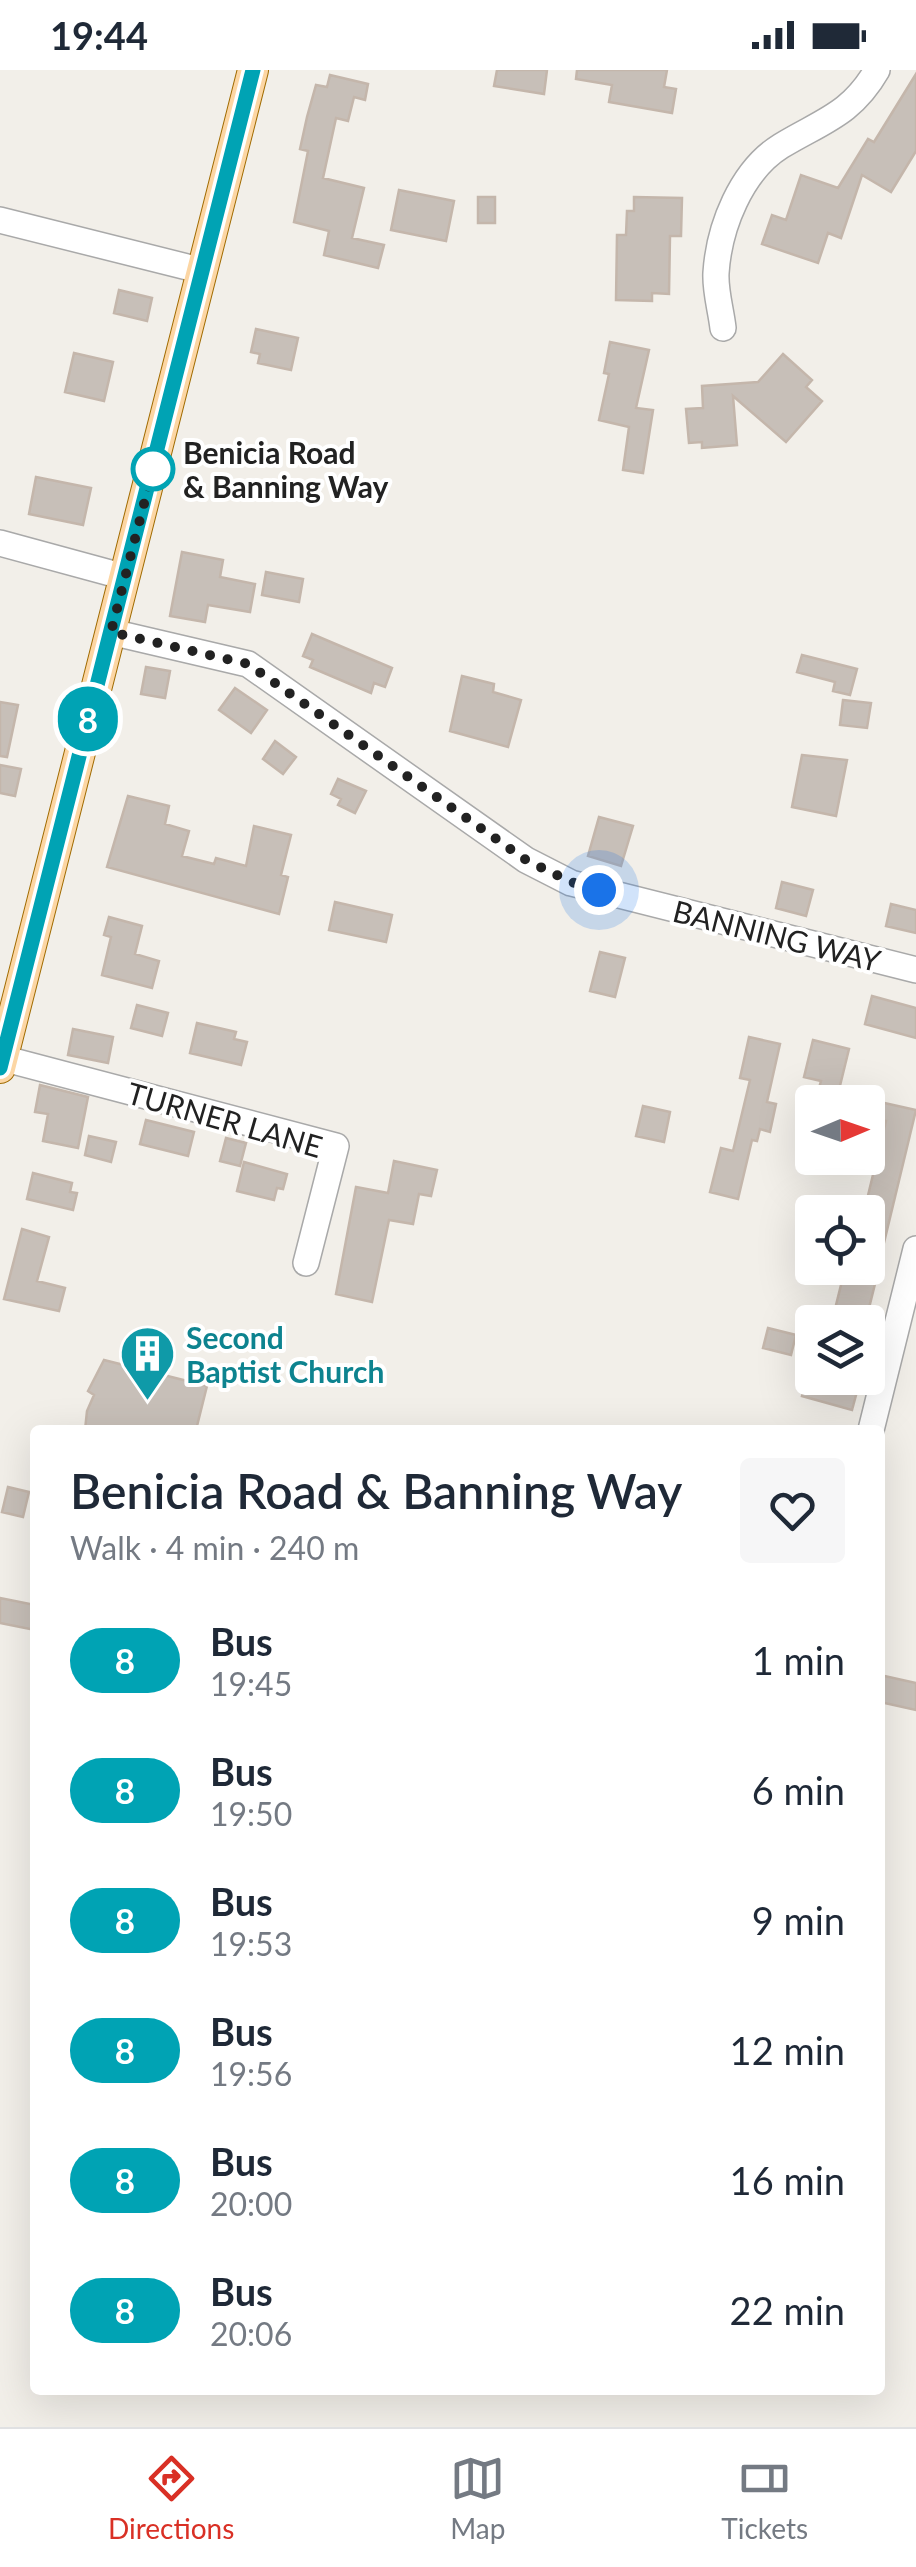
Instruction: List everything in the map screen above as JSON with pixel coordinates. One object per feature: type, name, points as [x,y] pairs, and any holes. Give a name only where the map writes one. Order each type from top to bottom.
[{"type":"main road","points":[[1,1063],[253,70]]},
{"type":"street","points":[[723,328],[716,278],[719,254],[746,180],[762,158],[835,118],[855,102],[877,70]]},
{"type":"street","points":[[0,220],[203,271]]},
{"type":"street","points":[[0,543],[125,577]]},
{"type":"street","name":"BANNING WAY","points":[[111,632],[248,664],[554,876],[916,970]]},
{"type":"street","name":"TURNER LANE","points":[[1,1063],[336,1146],[306,1263]]},
{"type":"street","points":[[872,1425],[916,1249]]},
{"type":"building","points":[[497,70],[547,70],[544,94],[494,86]]},
{"type":"building","points":[[577,70],[667,70],[664,87],[676,89],[672,113],[609,102],[612,85],[576,79]]},
{"type":"building","points":[[916,74],[916,151],[891,192],[862,175],[841,238],[828,233],[818,263],[762,244],[772,215],[786,220],[801,175],[838,188],[868,139],[874,142]]},
{"type":"building","points":[[330,75],[368,84],[365,100],[354,97],[348,121],[336,118],[323,178],[364,188],[352,238],[384,245],[378,268],[324,255],[329,231],[294,222],[308,151],[300,149],[307,117],[316,85],[327,87]]},
{"type":"building","points":[[399,190],[454,201],[446,241],[391,230]]},
{"type":"building","points":[[478,197],[495,197],[495,223],[478,223]]},
{"type":"building","points":[[634,197],[682,198],[681,236],[670,236],[669,294],[652,293],[652,301],[616,300],[617,235],[626,235],[627,211],[634,211]]},
{"type":"building","points":[[119,290],[152,298],[147,321],[114,313]]},
{"type":"building","points":[[256,329],[298,338],[291,370],[258,363],[260,354],[251,352]]},
{"type":"building","points":[[610,342],[649,350],[636,408],[653,410],[643,473],[623,470],[629,427],[599,420],[609,374],[604,373]]},
{"type":"building","points":[[74,353],[113,362],[104,401],[65,392]]},
{"type":"building","points":[[783,354],[812,380],[806,387],[822,401],[786,442],[733,396],[737,445],[702,448],[702,442],[689,443],[686,409],[703,408],[702,386],[758,382]]},
{"type":"building","points":[[36,477],[91,488],[83,525],[29,514]]},
{"type":"building","points":[[182,552],[223,560],[220,577],[255,584],[250,612],[208,605],[205,622],[170,616]]},
{"type":"building","points":[[266,572],[303,579],[299,602],[262,595]]},
{"type":"building","points":[[312,634],[392,668],[385,687],[374,683],[371,693],[310,667],[313,660],[303,656]]},
{"type":"building","points":[[802,655],[857,669],[850,695],[833,691],[835,682],[797,672]]},
{"type":"building","points":[[146,667],[170,671],[165,698],[141,694]]},
{"type":"building","points":[[462,676],[494,684],[493,692],[521,700],[508,747],[450,731]]},
{"type":"building","points":[[235,688],[267,710],[251,733],[219,710]]},
{"type":"building","points":[[843,700],[871,703],[867,728],[840,725]]},
{"type":"building","points":[[0,702],[18,705],[7,757],[0,756]]},
{"type":"building","points":[[275,741],[296,757],[283,774],[263,759]]},
{"type":"building","points":[[802,755],[847,760],[836,816],[792,807]]},
{"type":"building","points":[[0,765],[21,769],[15,796],[0,793]]},
{"type":"building","points":[[338,779],[366,791],[355,813],[338,805],[341,799],[331,794]]},
{"type":"building","points":[[128,796],[169,806],[165,824],[189,831],[182,856],[214,864],[216,858],[246,866],[254,826],[291,835],[281,875],[288,877],[279,914],[107,867]]},
{"type":"building","points":[[599,817],[633,826],[621,866],[588,856]]},
{"type":"building","points":[[782,882],[813,890],[806,916],[776,908]]},
{"type":"building","points":[[335,902],[392,915],[386,942],[329,930]]},
{"type":"building","points":[[891,904],[916,910],[916,933],[886,926]]},
{"type":"building","points":[[109,917],[142,926],[135,954],[159,961],[152,988],[102,975],[111,937],[104,935]]},
{"type":"building","points":[[600,952],[625,958],[615,997],[590,991]]},
{"type":"building","points":[[872,996],[916,1008],[916,1038],[865,1024]]},
{"type":"building","points":[[137,1005],[168,1013],[162,1036],[131,1028]]},
{"type":"building","points":[[197,1023],[236,1032],[234,1039],[247,1042],[241,1065],[190,1053]]},
{"type":"building","points":[[73,1029],[113,1037],[108,1063],[68,1055]]},
{"type":"building","points":[[749,1037],[780,1044],[767,1102],[776,1104],[770,1132],[760,1129],[757,1141],[752,1140],[738,1199],[710,1192],[721,1148],[733,1151],[750,1080],[740,1078]]},
{"type":"building","points":[[813,1040],[849,1049],[840,1085],[820,1085],[821,1081],[804,1077]]},
{"type":"building","points":[[40,1085],[88,1097],[78,1148],[43,1141],[48,1114],[35,1112]]},
{"type":"building","points":[[885,1103],[916,1110],[885,1239],[885,1195],[868,1195],[873,1175],[885,1175]]},
{"type":"building","points":[[643,1106],[670,1112],[664,1142],[636,1136]]},
{"type":"building","points":[[146,1120],[194,1132],[188,1156],[140,1144]]},
{"type":"building","points":[[89,1136],[116,1142],[111,1162],[85,1155]]},
{"type":"building","points":[[226,1138],[246,1143],[240,1166],[220,1161]]},
{"type":"building","points":[[394,1161],[437,1170],[431,1196],[419,1194],[413,1224],[389,1220],[372,1302],[336,1294],[356,1187],[388,1193]]},
{"type":"building","points":[[244,1162],[287,1174],[283,1189],[277,1188],[274,1200],[237,1191]]},
{"type":"building","points":[[33,1173],[72,1183],[70,1192],[77,1193],[73,1210],[27,1199]]},
{"type":"building","points":[[22,1229],[49,1237],[37,1281],[65,1288],[59,1311],[4,1299]]},
{"type":"building","points":[[841,1285],[875,1285],[870,1305],[836,1305]]},
{"type":"building","points":[[768,1328],[795,1335],[791,1355],[763,1348]]},
{"type":"building","name":"Second Baptist Church","points":[[104,1360],[207,1386],[197,1425],[86,1425],[94,1395],[88,1391]]},
{"type":"building","points":[[802,1395],[856,1395],[852,1410]]},
{"type":"building","points":[[8,1487],[29,1492],[23,1517],[2,1512]]},
{"type":"building","points":[[0,1598],[30,1604],[30,1629],[0,1623]]},
{"type":"building","points":[[885,1676],[916,1683],[916,1710],[885,1703]]},
{"type":"bus line","name":"8","points":[[0,1068],[253,70]]},
{"type":"place","name":"Benicia Road & Banning Way","points":[[153,469]]},
{"type":"place","name":"Second Baptist Church","points":[[147,1403]]},
{"type":"route","points":[[153,469],[111,632],[248,664],[526,860],[571,882],[599,890]]}]
